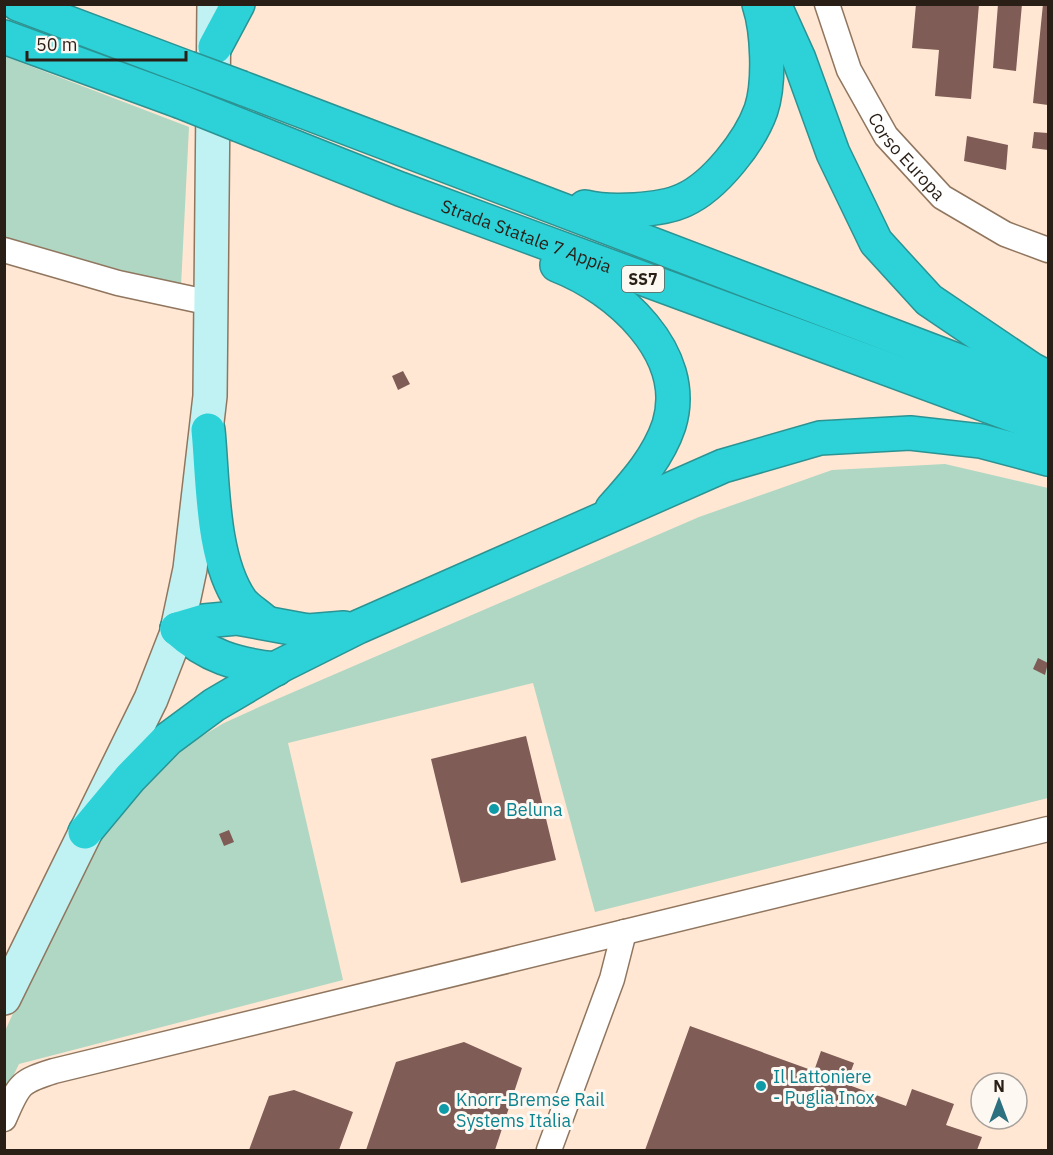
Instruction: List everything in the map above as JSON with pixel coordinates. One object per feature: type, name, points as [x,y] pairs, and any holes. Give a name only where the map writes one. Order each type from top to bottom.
[{"type":"highway","name":"Strada Statale 7 Appia","points":[[18,4],[388,141],[1048,395]]},
{"type":"highway","points":[[215,47],[238,4]]},
{"type":"highway","points":[[388,141],[460,163],[555,198],[604,212],[647,208],[684,200],[716,177],[743,145],[761,109],[767,57],[759,4]]},
{"type":"highway","points":[[774,4],[799,58],[833,153],[876,242],[928,300],[1048,378]]},
{"type":"highway","name":"Strada Statale 7 Appia","points":[[4,38],[179,101],[400,189],[1048,428]]},
{"type":"highway","points":[[400,189],[434,214],[566,268],[609,293],[629,310],[658,347],[667,369],[672,393],[669,424],[649,467],[607,515]]},
{"type":"highway","points":[[208,430],[217,527],[227,577],[242,602],[265,622]]},
{"type":"highway","points":[[85,832],[130,778],[168,739],[214,705],[276,669],[358,627],[607,515],[723,466],[820,438],[910,433],[981,441],[1048,459]]},
{"type":"highway","points":[[177,629],[204,621],[226,619],[265,622],[282,628],[308,631],[358,627]]},
{"type":"highway","points":[[177,629],[192,643],[221,659],[246,666],[276,669]]},
{"type":"main road","points":[[4,998],[151,699],[177,629],[190,569],[208,430],[212,303],[214,4]]},
{"type":"street","name":"Corso Europa","points":[[827,4],[849,70],[886,136],[942,197],[1005,234],[1048,250]]},
{"type":"street","points":[[4,250],[118,284],[212,303]]},
{"type":"street","points":[[4,1119],[18,1086],[33,1077],[54,1071],[1048,829]]},
{"type":"street","points":[[549,1150],[612,979],[624,932]]},
{"type":"green space","points":[[4,56],[189,127],[181,286],[5,239]]},
{"type":"green space","points":[[945,464],[1048,488],[1048,798],[595,912],[533,683],[288,743],[343,980],[19,1064],[5,1093],[5,1031],[80,865],[122,802],[173,753],[224,723],[268,703],[699,517],[832,470]]},
{"type":"building","points":[[916,4],[979,4],[971,99],[935,96],[939,50],[912,48]]},
{"type":"building","points":[[998,4],[1022,4],[1016,71],[993,68]]},
{"type":"building","points":[[1043,4],[1048,4],[1048,105],[1033,103]]},
{"type":"building","points":[[1034,132],[1048,133],[1048,150],[1032,148]]},
{"type":"building","points":[[967,136],[1008,145],[1006,170],[964,161]]},
{"type":"building","points":[[403,371],[410,384],[398,390],[392,376]]},
{"type":"building","points":[[1038,658],[1048,663],[1045,675],[1033,669]]},
{"type":"building","name":"Beluna","points":[[526,736],[556,860],[461,883],[431,759]]},
{"type":"building","points":[[229,830],[234,842],[224,846],[219,834]]},
{"type":"building","name":"Il Lattoniere - Puglia Inox","points":[[690,1026],[814,1071],[821,1051],[854,1063],[846,1084],[906,1106],[912,1089],[954,1104],[946,1125],[982,1137],[977,1150],[645,1150]]},
{"type":"building","name":"Knorr-Bremse Rail Systems Italia","points":[[464,1042],[522,1068],[495,1150],[366,1150],[396,1062]]},
{"type":"building","points":[[294,1090],[353,1112],[339,1150],[249,1150],[269,1096]]},
{"type":"place","name":"Beluna","points":[[494,809]]},
{"type":"place","name":"Il Lattoniere - Puglia Inox","points":[[761,1086]]},
{"type":"place","name":"Knorr-Bremse Rail Systems Italia","points":[[444,1109]]}]
